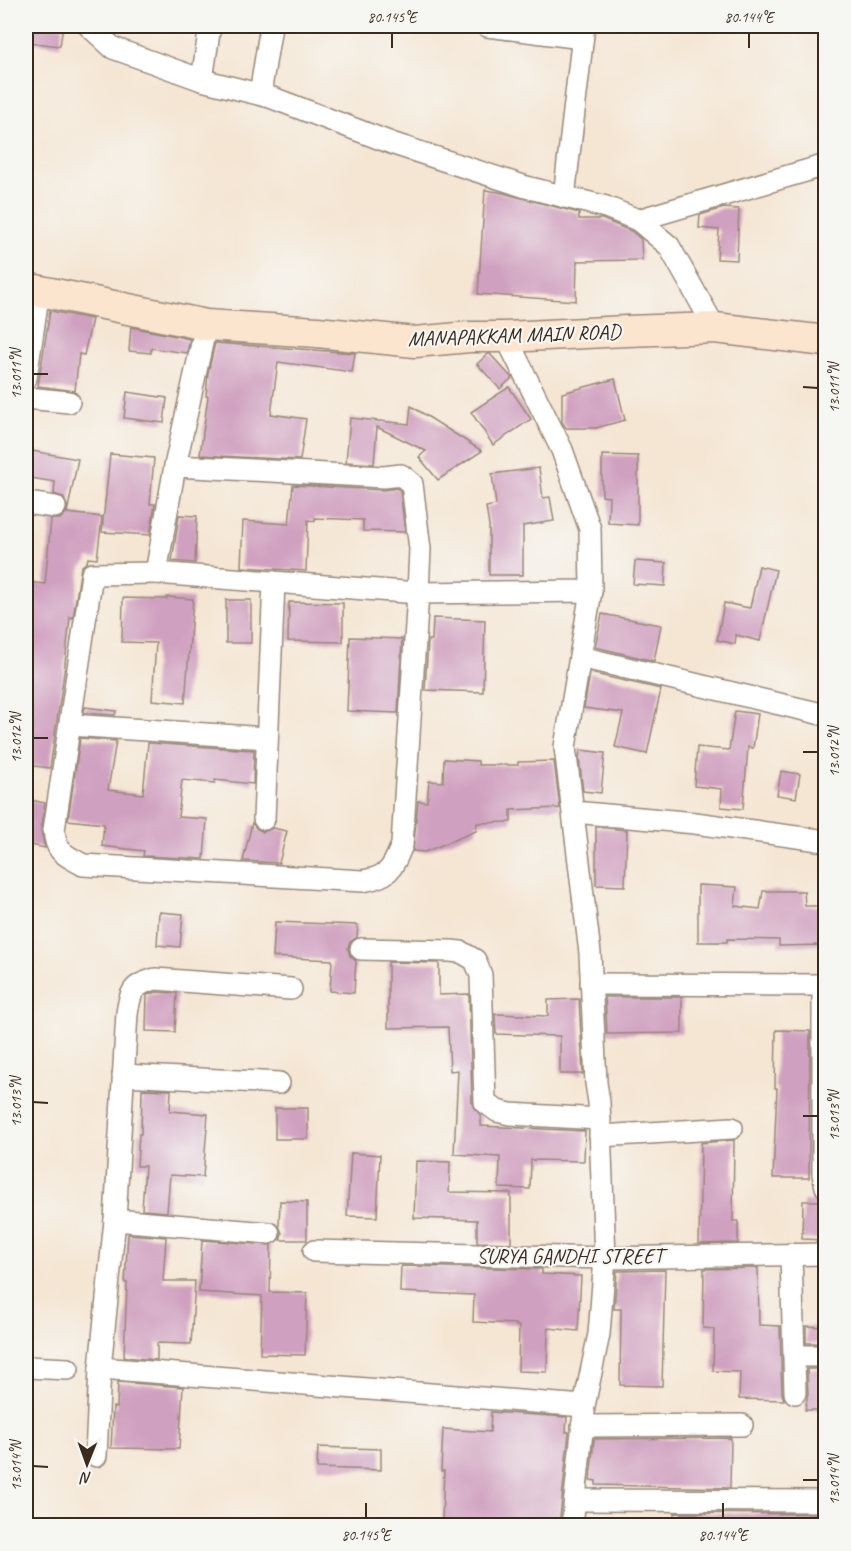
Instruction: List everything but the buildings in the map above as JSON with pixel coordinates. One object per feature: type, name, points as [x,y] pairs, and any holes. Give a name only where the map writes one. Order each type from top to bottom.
[{"type":"main road","name":"MANAPAKKAM MAIN ROAD","points":[[32,289],[206,325],[317,332],[415,342],[469,336],[506,337],[715,328],[825,341]]},
{"type":"street","points":[[89,26],[113,48],[202,80],[260,94],[394,144],[526,187],[606,207],[638,220],[669,246],[715,328]]},
{"type":"street","points":[[202,80],[210,26]]},
{"type":"street","points":[[260,94],[271,26]]},
{"type":"street","points":[[487,26],[583,32],[564,196]]},
{"type":"street","points":[[638,220],[825,165]]},
{"type":"street","points":[[26,378],[32,289]]},
{"type":"street","points":[[156,573],[175,466],[206,325]]},
{"type":"street","points":[[506,337],[561,450],[590,529],[591,591],[565,747],[590,952],[600,1128],[604,1258],[599,1334],[583,1416],[572,1526]]},
{"type":"street","points":[[26,398],[69,402]]},
{"type":"street","points":[[175,466],[384,477],[402,475],[412,484],[420,549],[418,593],[402,845],[393,867],[382,878],[363,881],[83,865],[64,855],[56,844],[54,830],[92,574],[156,573],[418,593],[591,591]]},
{"type":"street","points":[[26,503],[55,507]]},
{"type":"street","points":[[264,819],[274,582]]},
{"type":"street","points":[[580,657],[825,715]]},
{"type":"street","points":[[70,725],[267,738]]},
{"type":"street","points":[[574,812],[695,823],[825,841]]},
{"type":"street","points":[[361,949],[461,952],[476,960],[481,975],[485,1102],[497,1111],[600,1128],[732,1128]]},
{"type":"street","points":[[96,1455],[100,1368],[115,1220],[127,1012],[131,993],[137,984],[155,979],[291,989]]},
{"type":"street","points":[[591,984],[824,985],[823,1164],[825,1187]]},
{"type":"street","points":[[123,1075],[279,1083]]},
{"type":"street","points":[[115,1220],[269,1233]]},
{"type":"street","name":"SURYA GANDHI STREET","points":[[314,1251],[604,1258],[825,1254]]},
{"type":"street","points":[[791,1254],[795,1393]]},
{"type":"street","points":[[794,1356],[825,1356]]},
{"type":"street","points":[[26,1367],[68,1369]]},
{"type":"street","points":[[100,1368],[583,1416],[742,1425]]},
{"type":"street","points":[[575,1500],[825,1501]]}]
